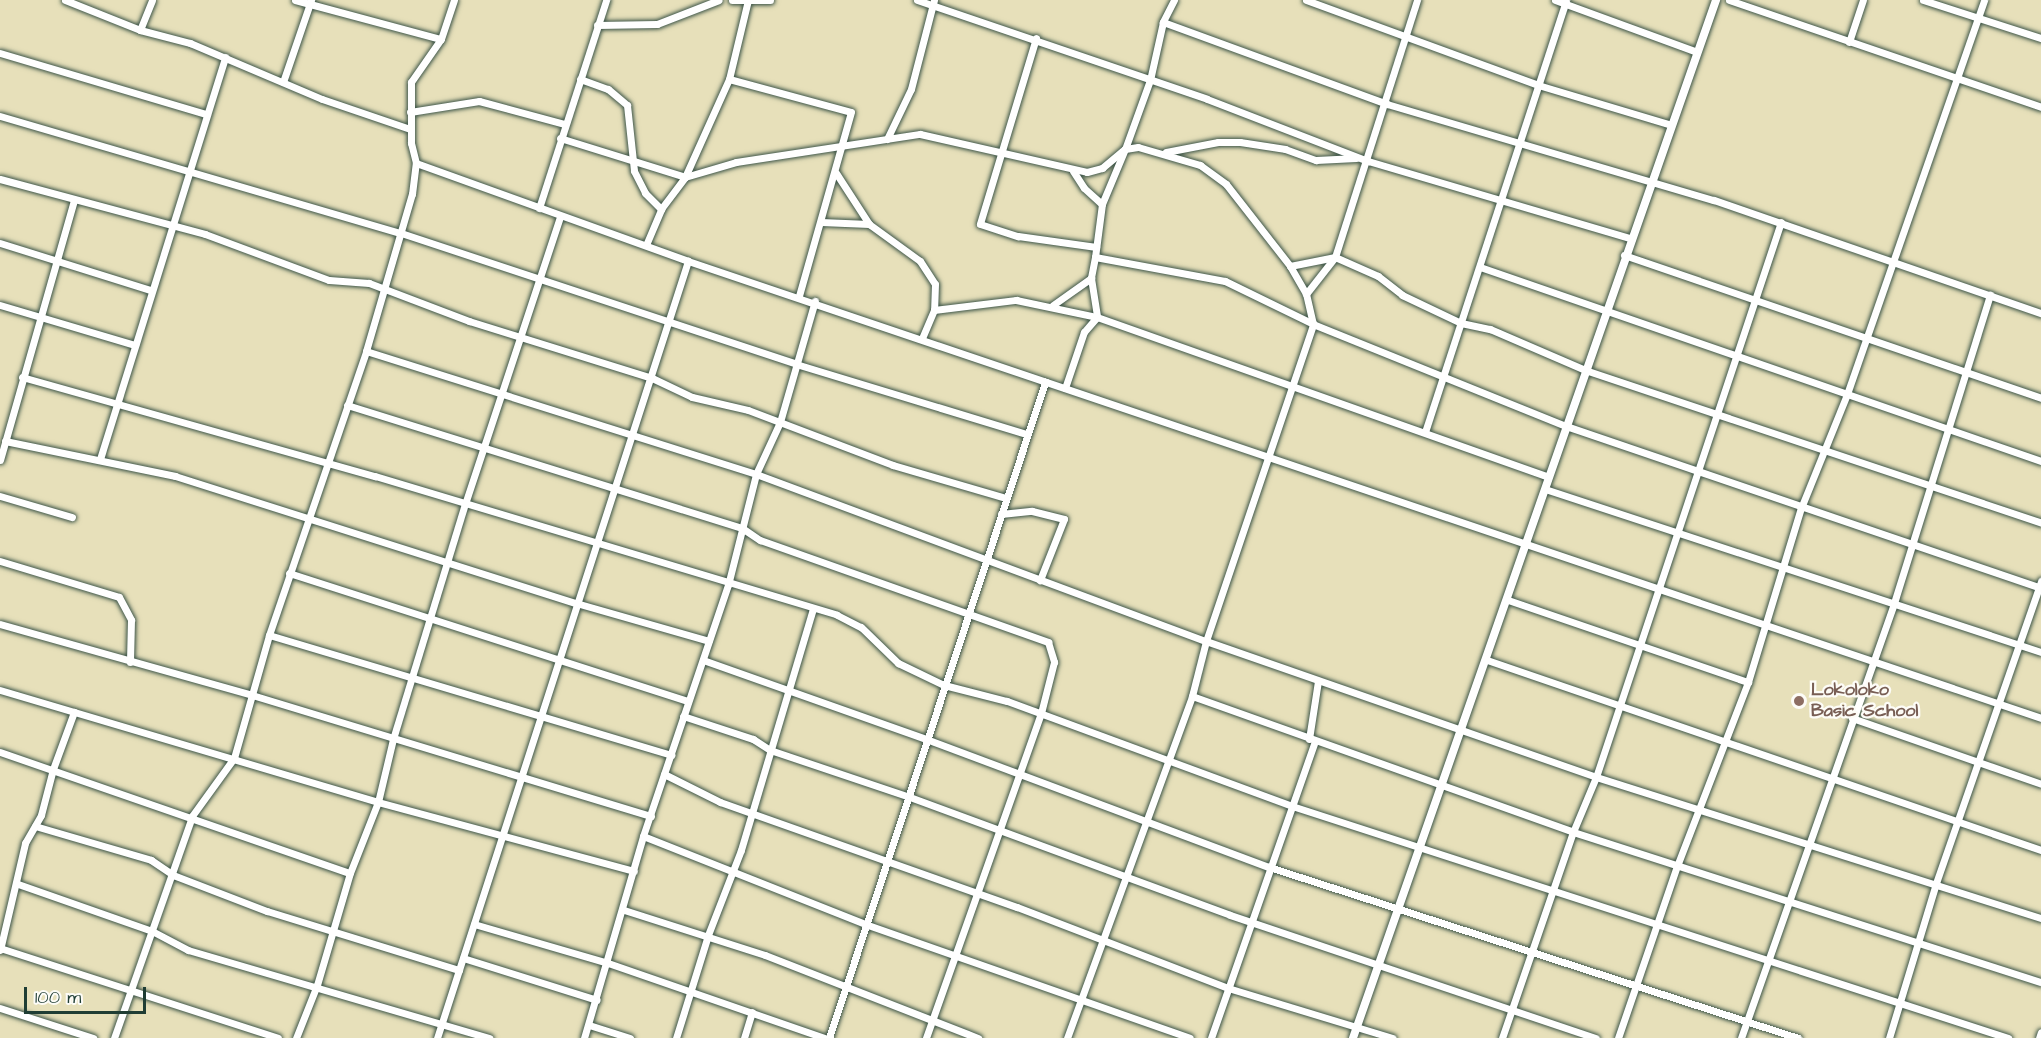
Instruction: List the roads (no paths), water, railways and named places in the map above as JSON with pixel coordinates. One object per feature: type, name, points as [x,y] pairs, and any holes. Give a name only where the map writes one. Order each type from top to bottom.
[{"type":"street","points":[[65,0],[140,30],[225,57],[283,82],[410,129]]},
{"type":"street","points":[[140,30],[152,0]]},
{"type":"street","points":[[295,0],[441,39]]},
{"type":"street","points":[[114,1038],[192,816],[234,758],[268,635],[366,351],[400,233],[416,163],[410,129],[411,82],[441,39],[454,0]]},
{"type":"street","points":[[539,208],[564,124],[606,0]]},
{"type":"street","points":[[597,25],[657,24],[719,0]]},
{"type":"street","points":[[732,0],[770,0]]},
{"type":"street","points":[[917,0],[934,2],[1036,38],[1359,157],[1498,202],[1630,238]]},
{"type":"street","points":[[1065,388],[1084,332],[1097,316],[1091,278],[1102,204],[1150,80],[1163,22],[1174,0]]},
{"type":"street","points":[[1306,0],[1538,85],[1671,125]]},
{"type":"street","points":[[1306,294],[1335,257],[1387,104],[1417,0]]},
{"type":"street","points":[[1555,0],[1697,52]]},
{"type":"street","points":[[1353,1038],[1464,731],[1604,313],[1716,0]]},
{"type":"street","points":[[1729,0],[2041,107]]},
{"type":"street","points":[[1849,42],[1863,0]]},
{"type":"street","points":[[1923,0],[2041,38]]},
{"type":"street","points":[[1618,1038],[1677,866],[1748,682],[1767,626],[1801,508],[1822,451],[1847,394],[1891,260],[1959,77],[1984,0]]},
{"type":"street","points":[[646,245],[661,209],[685,177],[729,79],[748,1]]},
{"type":"street","points":[[887,139],[911,89],[934,2]]},
{"type":"street","points":[[1425,432],[1565,2]]},
{"type":"street","points":[[283,82],[310,3]]},
{"type":"street","points":[[1163,22],[1387,104],[1781,222],[2041,313]]},
{"type":"street","points":[[1036,38],[980,224],[1018,236],[1096,247]]},
{"type":"street","points":[[0,53],[206,114]]},
{"type":"street","points":[[100,459],[150,290],[173,226],[225,57]]},
{"type":"street","points":[[580,79],[608,89],[627,105],[633,135],[631,161],[645,193],[661,209]]},
{"type":"street","points":[[729,79],[851,112],[844,148],[799,296]]},
{"type":"street","points":[[410,112],[479,101],[564,124]]},
{"type":"street","points":[[0,116],[539,276],[796,364],[1027,434]]},
{"type":"street","points":[[560,138],[685,177],[736,162],[929,134],[1073,171],[1102,168],[1125,149],[1138,147],[1164,152],[1200,165],[1226,184],[1290,266],[1306,294],[1313,324],[1206,641],[1192,696],[1144,820],[1067,1038]]},
{"type":"street","points":[[1164,152],[1218,142],[1240,142],[1285,149],[1316,160],[1359,157]]},
{"type":"street","points":[[416,163],[688,261],[815,301],[1045,382],[1268,455],[1443,519],[1527,544],[1767,626],[1871,658],[2041,718]]},
{"type":"street","points":[[1073,171],[1084,188],[1102,204]]},
{"type":"street","points":[[836,173],[868,224],[920,261],[935,284],[934,310],[922,338]]},
{"type":"street","points":[[0,179],[247,248],[329,280],[369,283],[384,292],[652,378],[692,396],[780,422],[893,465],[1006,498]]},
{"type":"street","points":[[0,460],[74,200]]},
{"type":"street","points":[[296,1038],[317,985],[350,873],[378,802],[393,739],[414,679],[465,504],[560,216]]},
{"type":"street","points":[[821,222],[868,224]]},
{"type":"street","points":[[1502,1038],[1573,832],[1596,777],[1618,705],[1720,414],[1754,300],[1781,222]]},
{"type":"street","points":[[0,243],[150,290]]},
{"type":"street","points":[[1624,255],[1965,370],[2041,398]]},
{"type":"street","points":[[1095,257],[1225,281],[1313,324],[1566,426],[1801,508],[2040,585],[1936,884],[1889,1038]]},
{"type":"street","points":[[1290,266],[1335,257],[1378,276],[1402,295],[1461,323],[1490,329],[1585,370],[2041,523]]},
{"type":"street","points":[[437,1038],[522,778],[557,658],[634,433],[688,261]]},
{"type":"street","points":[[1480,267],[1604,313],[2041,462]]},
{"type":"street","points":[[1053,306],[1091,278]]},
{"type":"street","points":[[1741,1038],[1808,842],[1833,777],[1871,658],[1894,603],[1933,485],[1965,370],[1990,295]]},
{"type":"street","points":[[934,310],[1016,300],[1097,316],[1548,477]]},
{"type":"street","points":[[584,1038],[624,910],[643,836],[728,585],[756,474],[780,422],[815,301]]},
{"type":"street","points":[[0,305],[135,345]]},
{"type":"street","points":[[366,351],[634,433],[756,474],[986,557],[1040,580],[1206,641],[1596,777],[1808,842],[2041,918]]},
{"type":"street","points":[[22,377],[117,402],[465,504],[813,609],[861,627],[898,663],[944,685],[1041,713],[1292,806],[1767,962],[2008,1038]]},
{"type":"street","points":[[474,924],[608,963],[827,1038],[1045,382]]},
{"type":"street","points":[[347,405],[742,528],[760,540],[1048,642],[1054,662],[1041,713],[1018,774],[979,894],[926,1038]]},
{"type":"street","points":[[5,441],[175,476],[576,603],[709,641]]},
{"type":"street","points":[[1545,489],[1678,530],[2041,652]]},
{"type":"street","points":[[0,496],[72,516]]},
{"type":"street","points":[[1000,514],[1032,512],[1064,519],[1040,580]]},
{"type":"street","points":[[0,561],[119,597],[131,620],[130,662]]},
{"type":"street","points":[[289,573],[430,621],[557,658],[688,701]]},
{"type":"street","points":[[1508,600],[1748,682]]},
{"type":"street","points":[[676,1038],[708,935],[753,812],[813,609]]},
{"type":"street","points":[[0,624],[252,695],[651,816]]},
{"type":"street","points":[[268,635],[671,756]]},
{"type":"street","points":[[703,660],[927,739],[1269,867],[1635,988],[1798,1038]]},
{"type":"street","points":[[1487,660],[2041,850]]},
{"type":"street","points":[[1211,1038],[1292,806],[1312,740],[1318,681]]},
{"type":"street","points":[[0,690],[378,802],[504,834],[634,871]]},
{"type":"street","points":[[1192,696],[1573,832],[1918,940],[2041,982]]},
{"type":"street","points":[[74,712],[35,826],[25,843],[18,884],[0,949],[278,1038]]},
{"type":"street","points":[[683,716],[753,739],[770,750],[908,796],[1124,878],[1378,967],[1596,1038]]},
{"type":"street","points":[[1852,718],[2041,784]]},
{"type":"street","points":[[0,752],[192,816],[350,873]]},
{"type":"street","points":[[664,774],[694,791],[979,894],[1228,988],[1393,1038]]},
{"type":"street","points":[[35,826],[151,860],[173,874],[267,911],[459,970]]},
{"type":"street","points":[[643,836],[730,874],[865,924],[956,954],[1190,1038]]},
{"type":"street","points":[[18,884],[152,931],[188,950],[317,985],[489,1038]]},
{"type":"street","points":[[624,910],[708,935],[978,1038]]},
{"type":"street","points":[[463,958],[597,1000]]},
{"type":"street","points":[[0,1008],[93,1038]]},
{"type":"street","points":[[744,1038],[752,1012]]},
{"type":"street","points":[[589,1025],[630,1038]]},
{"type":"street","points":[[2039,1038],[2041,1032]]},
{"type":"place","name":"Lokoloko Basic School","points":[[1799,701]]}]
